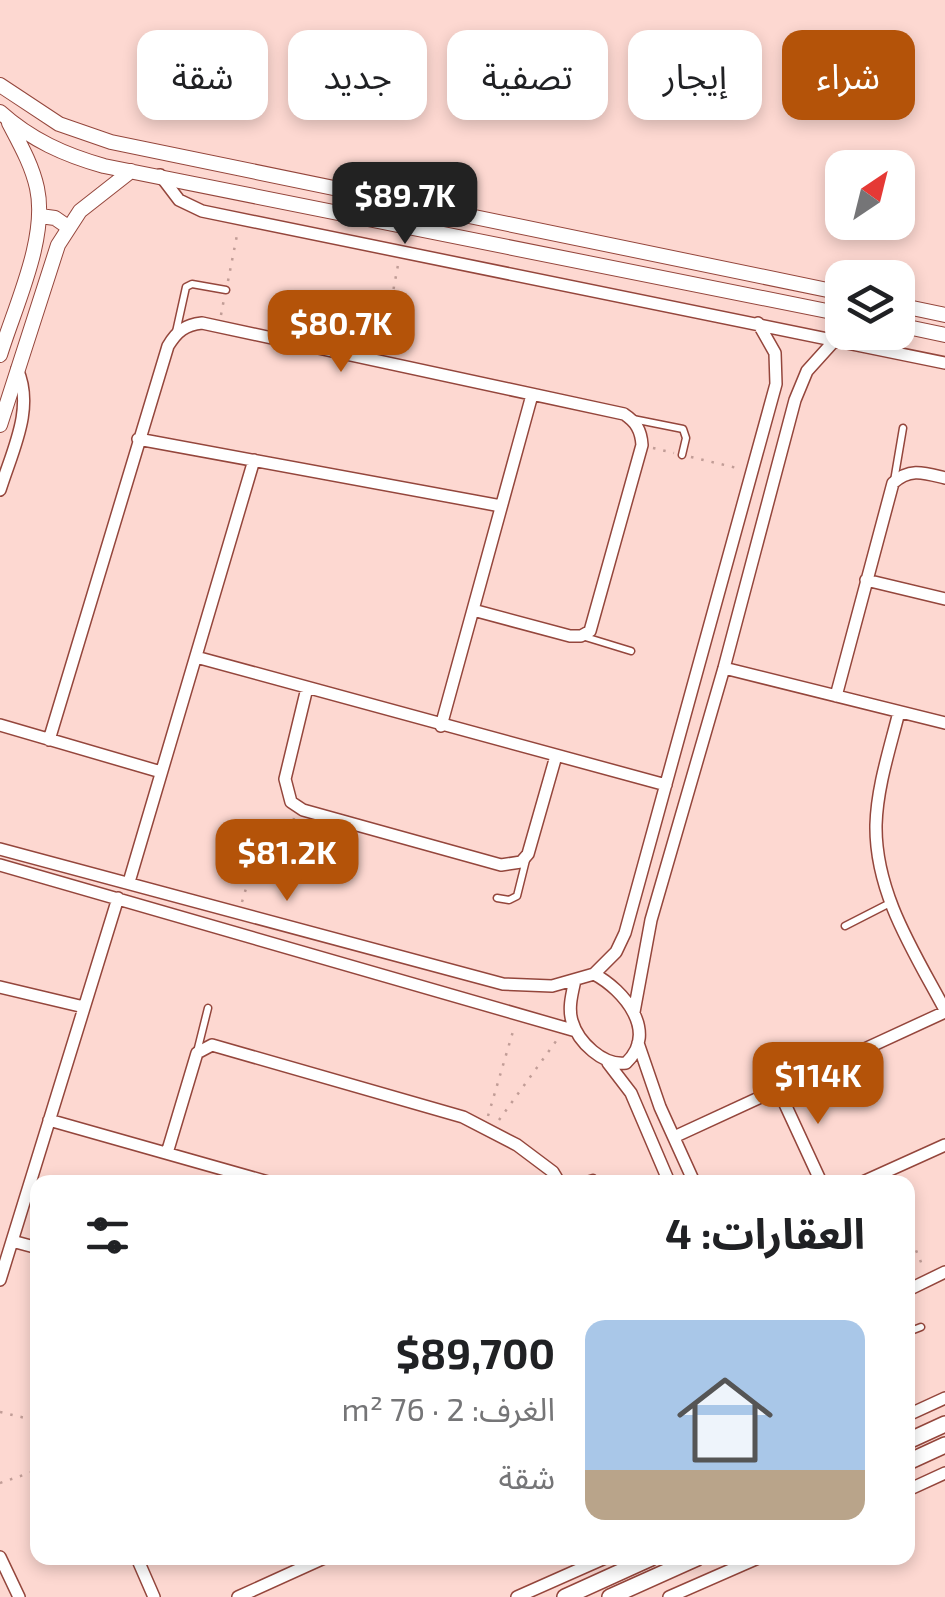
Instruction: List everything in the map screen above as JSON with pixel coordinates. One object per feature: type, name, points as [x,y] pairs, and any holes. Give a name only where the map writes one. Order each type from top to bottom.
[{"type":"main road","points":[[915,1438],[945,1424]]},
{"type":"main road","points":[[915,1459],[945,1445]]},
{"type":"main road","points":[[565,1597],[636,1565]]},
{"type":"main road","points":[[610,1597],[681,1565]]},
{"type":"street","points":[[0,85],[59,124],[110,142],[825,290]]},
{"type":"street","points":[[3,115],[53,149],[104,166],[825,311]]},
{"type":"street","points":[[0,354],[36,242],[40,216],[34,175],[3,115]]},
{"type":"street","points":[[0,425],[50,264],[68,227],[95,198],[131,171]]},
{"type":"street","points":[[160,175],[170,191],[190,206],[240,219],[825,338]]},
{"type":"street","points":[[40,216],[55,218],[68,227]]},
{"type":"street","points":[[915,309],[945,315]]},
{"type":"street","points":[[594,974],[610,961],[622,943],[753,472],[778,368],[769,338],[758,323]]},
{"type":"street","points":[[49,740],[168,346],[176,333],[188,325],[218,326],[624,414],[632,419],[638,426],[642,445],[590,630],[581,636],[570,636],[473,610]]},
{"type":"street","points":[[915,329],[945,335]]},
{"type":"street","points":[[691,1175],[652,1085],[634,1012],[651,920],[724,668],[799,385],[825,349]]},
{"type":"street","points":[[883,350],[945,363]]},
{"type":"street","points":[[0,490],[24,407],[24,388],[17,369]]},
{"type":"street","points":[[441,726],[532,395]]},
{"type":"street","points":[[138,439],[502,506]]},
{"type":"street","points":[[128,882],[254,460]]},
{"type":"street","points":[[836,696],[894,483],[902,475],[914,472],[945,478]]},
{"type":"street","points":[[866,580],[945,599]]},
{"type":"street","points":[[196,657],[666,785]]},
{"type":"street","points":[[724,668],[945,722]]},
{"type":"street","points":[[307,688],[285,779],[287,795],[303,809],[502,865],[522,862],[528,854],[556,756]]},
{"type":"street","points":[[674,1137],[945,1011],[890,903],[879,864],[879,795],[899,712]]},
{"type":"street","points":[[0,726],[161,772]]},
{"type":"street","points":[[0,849],[503,984],[536,988],[594,974],[617,988],[634,1012]]},
{"type":"street","points":[[0,865],[519,1012],[570,1029],[614,1064],[626,1063],[634,1054],[638,1039]]},
{"type":"street","points":[[32,1175],[118,898]]},
{"type":"street","points":[[570,1029],[574,980]]},
{"type":"street","points":[[0,987],[84,1008]]},
{"type":"street","points":[[167,1153],[197,1054],[212,1046],[462,1118],[488,1128],[554,1175]]},
{"type":"street","points":[[606,1060],[631,1093],[666,1175]]},
{"type":"street","points":[[778,1089],[818,1175]]},
{"type":"street","points":[[49,1120],[244,1175]]},
{"type":"street","points":[[877,1175],[945,1144]]},
{"type":"street","points":[[0,1280],[30,1182]]},
{"type":"street","points":[[12,1241],[30,1246]]},
{"type":"street","points":[[915,1287],[945,1272]]},
{"type":"street","points":[[915,1412],[945,1398]]},
{"type":"street","points":[[915,1487],[945,1474]]},
{"type":"street","points":[[0,1556],[19,1597]]},
{"type":"street","points":[[140,1565],[154,1597]]},
{"type":"street","points":[[238,1597],[309,1565]]},
{"type":"street","points":[[517,1597],[588,1565]]},
{"type":"street","points":[[670,1597],[742,1565]]},
{"type":"lane","points":[[176,333],[186,288],[192,284],[226,290]]},
{"type":"lane","points":[[632,419],[683,429],[686,438],[682,455]]},
{"type":"lane","points":[[894,483],[903,428]]},
{"type":"lane","points":[[581,636],[631,651]]},
{"type":"lane","points":[[497,898],[510,900],[517,896],[528,854]]},
{"type":"lane","points":[[845,926],[890,903]]},
{"type":"lane","points":[[197,1054],[208,1008]]},
{"type":"lane","points":[[915,1329],[921,1327]]},
{"type":"path","points":[[218,326],[240,219]]},
{"type":"path","points":[[380,362],[400,252]]},
{"type":"path","points":[[642,445],[753,472]]},
{"type":"path","points":[[303,809],[301,842],[294,843],[288,840],[303,809]]},
{"type":"path","points":[[239,913],[255,858],[288,862],[294,843]]},
{"type":"path","points":[[488,1128],[519,1012]]},
{"type":"path","points":[[488,1128],[570,1029]]},
{"type":"path","points":[[915,1248],[929,1280]]},
{"type":"path","points":[[0,1412],[30,1419]]},
{"type":"path","points":[[0,1483],[30,1473]]}]
